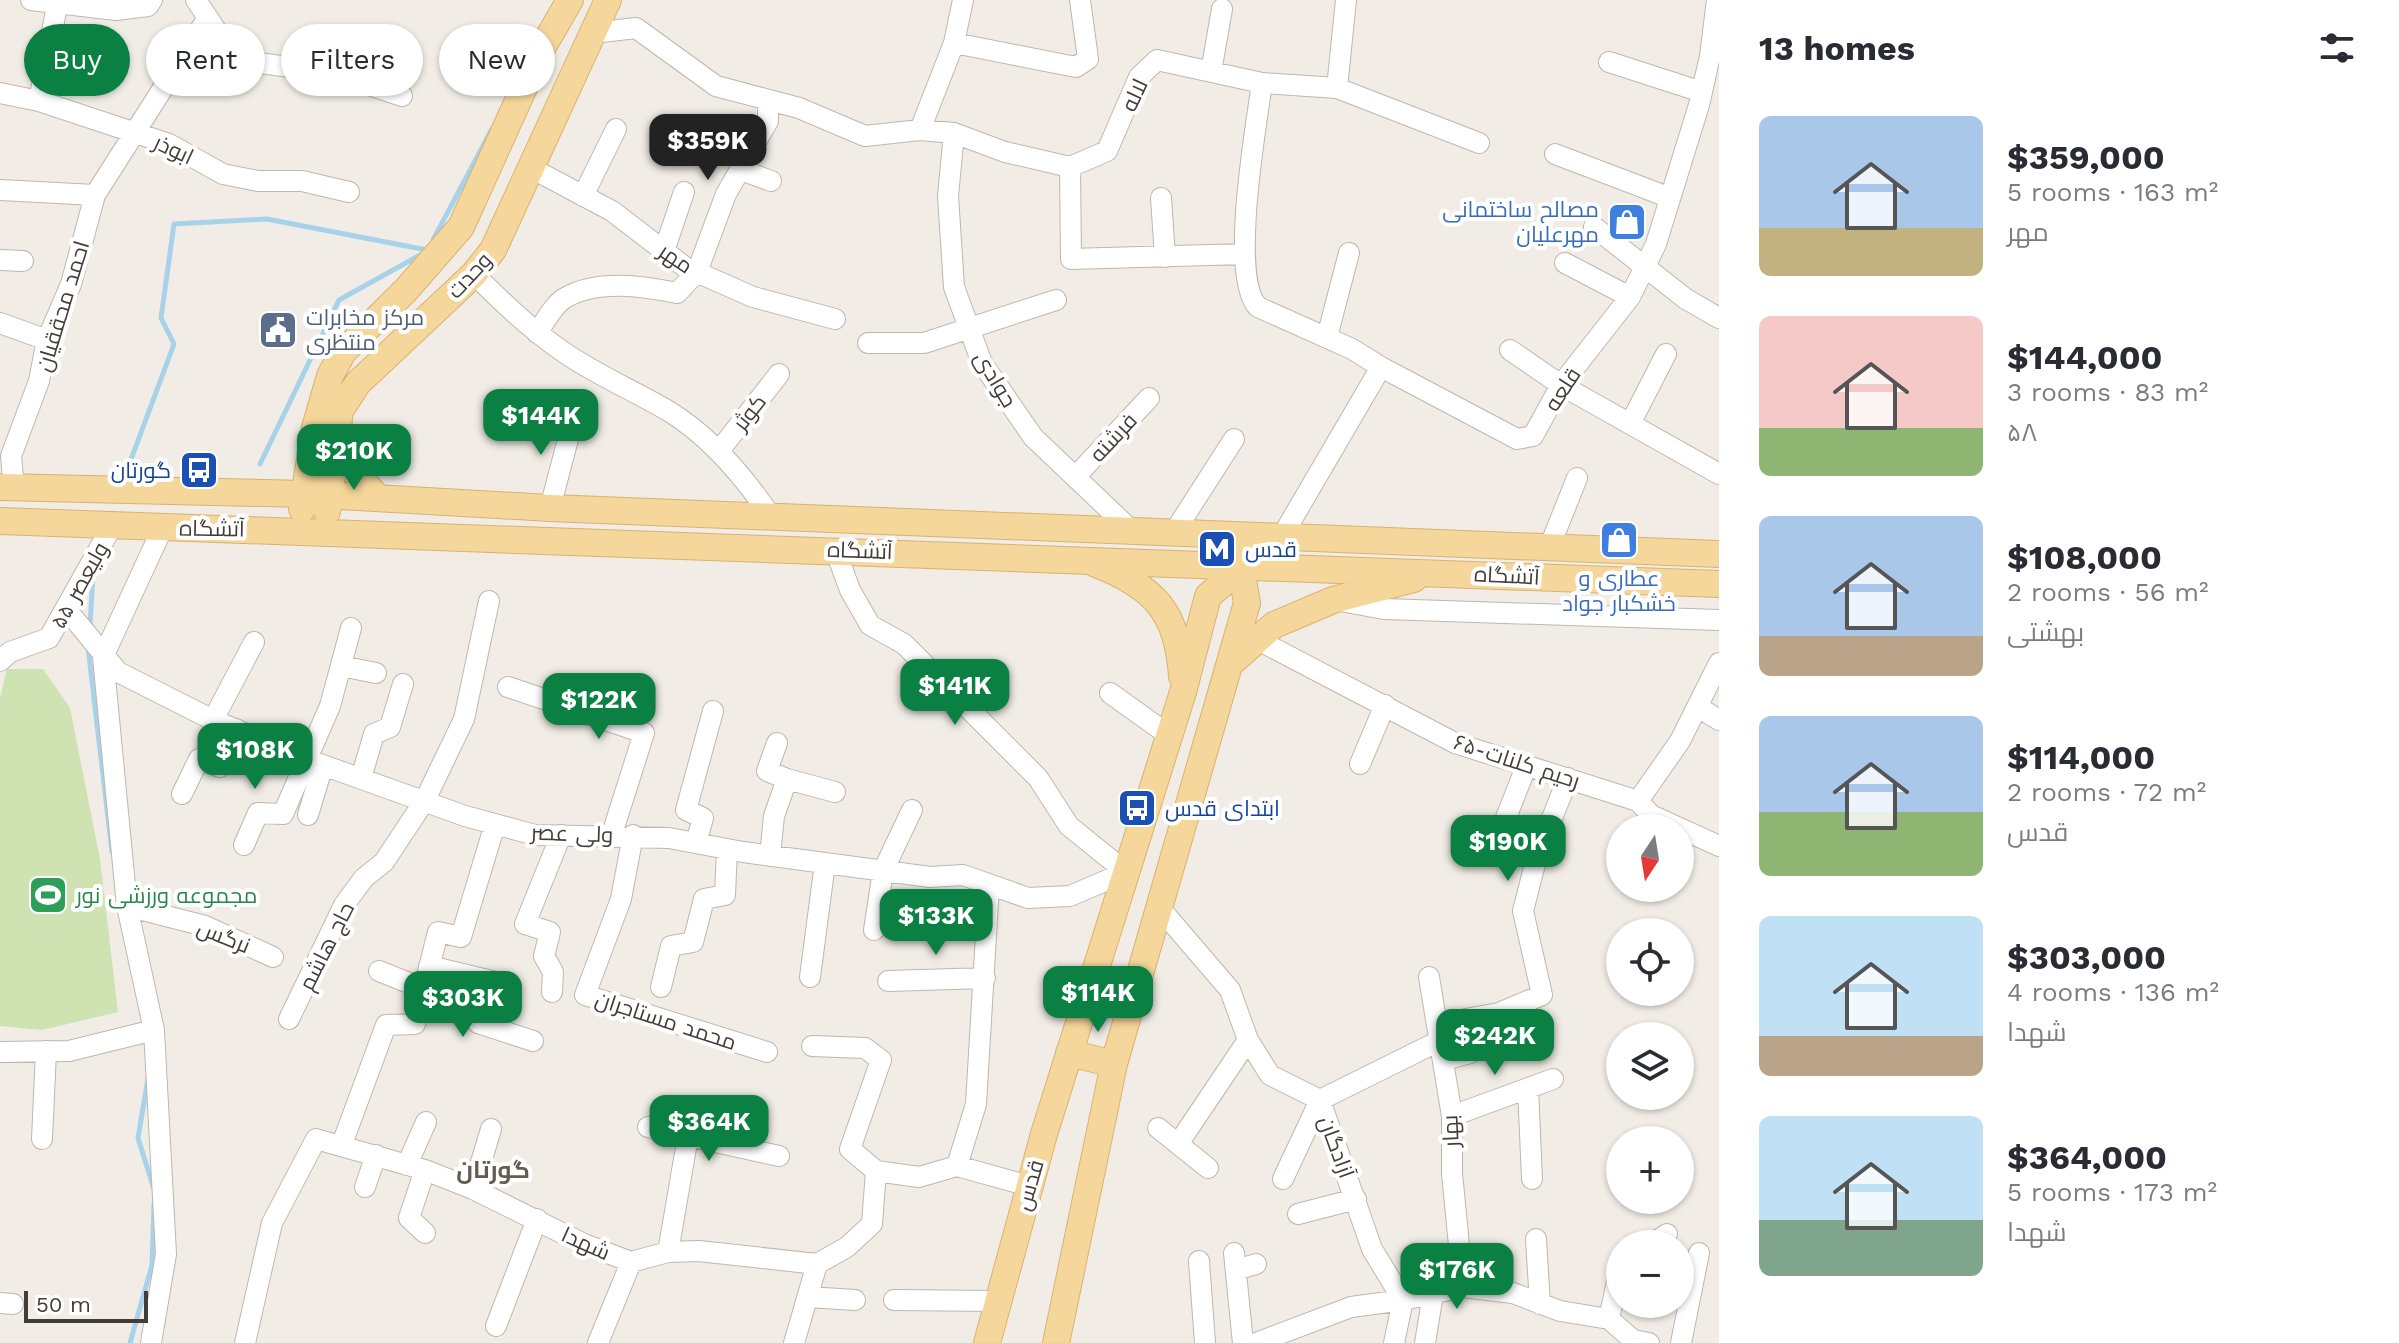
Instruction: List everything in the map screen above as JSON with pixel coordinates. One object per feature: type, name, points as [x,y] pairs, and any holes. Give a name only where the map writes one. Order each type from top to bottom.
[{"type":"main road","name":"وحدت","points":[[556,23],[570,0]]},
{"type":"main road","name":"وحدت","points":[[323,451],[340,411],[358,383],[474,274],[498,240],[608,0]]},
{"type":"main road","points":[[556,23],[557,43],[569,50],[591,38]]},
{"type":"main road","points":[[555,73],[567,89]]},
{"type":"main road","name":"وحدت","points":[[325,532],[317,495],[323,451],[324,393],[343,352],[406,290],[461,227],[520,96]]},
{"type":"main road","points":[[249,492],[279,481],[323,451],[378,498]]},
{"type":"main road","name":"آتشگاه","points":[[7,488],[249,492],[1244,538],[1719,554]]},
{"type":"main road","name":"وحدت","points":[[298,530],[317,495]]},
{"type":"main road","name":"آتشگاه","points":[[0,521],[1081,558],[1204,563],[1241,568],[1264,565],[1719,584]]},
{"type":"main road","points":[[1056,1343],[1114,1064],[1247,603],[1241,568],[1244,538]]},
{"type":"main road","points":[[1081,558],[1118,573],[1150,593],[1172,619],[1181,654],[1183,692]]},
{"type":"main road","name":"قدس","points":[[987,1343],[1029,1186],[1170,736],[1208,596],[1241,568]]},
{"type":"main road","points":[[1232,662],[1274,625],[1333,600],[1441,572]]},
{"type":"main road","points":[[1154,784],[1163,776],[1176,776],[1187,783],[1193,795]]},
{"type":"main road","points":[[1069,1053],[1114,1064]]},
{"type":"street","points":[[31,0],[116,10],[148,6],[152,0]]},
{"type":"street","points":[[196,0],[230,51],[252,62],[281,66]]},
{"type":"street","points":[[920,130],[954,43],[963,0]]},
{"type":"street","points":[[954,43],[1076,67],[1088,59],[1080,0]]},
{"type":"street","points":[[1337,88],[1346,0]]},
{"type":"street","name":"قلعه","points":[[1381,367],[1517,439],[1533,436],[1561,385],[1630,297],[1656,244],[1702,92],[1717,0]]},
{"type":"street","points":[[39,101],[57,2]]},
{"type":"street","points":[[1211,72],[1222,9]]},
{"type":"street","name":"احمد محققیان","points":[[7,488],[11,456],[39,381],[47,340],[71,284],[95,195],[138,133],[207,19]]},
{"type":"street","points":[[591,38],[636,28],[716,86],[799,108],[865,136],[920,130],[954,133],[1005,152],[1070,167],[1071,259],[1244,254]]},
{"type":"street","name":"لاله","points":[[1070,167],[1107,151],[1139,77],[1157,60],[1262,83],[1337,88],[1479,143]]},
{"type":"street","points":[[1609,62],[1702,92]]},
{"type":"street","points":[[1262,83],[1244,254],[1250,299],[1258,307],[1327,337],[1381,367],[1281,538]]},
{"type":"street","name":"ابوذر","points":[[0,93],[39,101],[169,144],[223,174],[258,181],[302,181],[349,192]]},
{"type":"street","points":[[537,333],[563,299],[597,287],[650,287],[677,293],[697,272],[726,194],[768,121],[768,102]]},
{"type":"street","points":[[583,196],[616,129]]},
{"type":"street","name":"جوادی","points":[[954,133],[948,196],[954,287],[982,363],[1033,437],[1077,475],[1134,533]]},
{"type":"street","points":[[1555,154],[1668,197]]},
{"type":"street","name":"مهر","points":[[531,168],[612,211],[697,272],[753,297],[835,319]]},
{"type":"street","points":[[741,170],[771,181]]},
{"type":"street","points":[[0,190],[95,195]]},
{"type":"street","points":[[664,251],[684,192]]},
{"type":"street","points":[[1161,198],[1165,257]]},
{"type":"street","points":[[1594,227],[1646,264],[1686,299],[1719,318]]},
{"type":"street","points":[[1327,337],[1349,253]]},
{"type":"street","points":[[0,260],[23,261]]},
{"type":"street","points":[[1565,263],[1630,297]]},
{"type":"street","points":[[474,274],[537,333],[564,353],[672,413],[719,451],[750,485],[772,518]]},
{"type":"street","points":[[868,343],[924,343],[1056,300]]},
{"type":"street","points":[[0,323],[47,340]]},
{"type":"street","points":[[1510,350],[1561,385],[1719,474]]},
{"type":"street","points":[[1630,424],[1666,354]]},
{"type":"street","name":"کوثر","points":[[719,451],[779,374]]},
{"type":"street","name":"فرشته","points":[[1077,475],[1149,398]]},
{"type":"street","points":[[550,508],[574,416]]},
{"type":"street","points":[[1173,534],[1234,439]]},
{"type":"street","points":[[1549,548],[1577,478]]},
{"type":"street","name":"۵۵ ولیعصر","points":[[0,661],[10,652],[49,638],[112,526]]},
{"type":"street","points":[[151,1343],[166,1254],[154,1030],[127,906],[94,645],[163,527]]},
{"type":"street","points":[[835,549],[850,590],[870,625],[904,644],[1038,778],[1069,826],[1126,872]]},
{"type":"street","points":[[1333,600],[1384,609],[1719,620]]},
{"type":"street","name":"حاج هاشم","points":[[289,1019],[344,905],[364,878],[384,862],[425,800],[464,719],[489,601]]},
{"type":"street","name":"ولی عصر","points":[[67,610],[118,672],[213,720],[315,762],[535,835],[622,835],[930,877],[963,875],[1028,898],[1070,896],[1126,872]]},
{"type":"street","points":[[308,815],[315,762],[351,628]]},
{"type":"street","name":"۶۵-رحیم کلنات","points":[[1256,639],[1455,743],[1638,801],[1651,815],[1719,846]]},
{"type":"street","points":[[213,720],[254,642]]},
{"type":"street","points":[[1638,801],[1680,741],[1719,663]]},
{"type":"street","points":[[341,666],[376,673]]},
{"type":"street","points":[[361,778],[374,734],[390,727],[403,684]]},
{"type":"street","points":[[508,687],[644,733],[622,835]]},
{"type":"street","points":[[1110,693],[1170,736]]},
{"type":"street","points":[[1360,764],[1385,705]]},
{"type":"street","points":[[1698,707],[1719,720]]},
{"type":"street","points":[[696,843],[703,818],[686,810],[713,711]]},
{"type":"street","points":[[182,794],[199,759],[220,767],[236,729]]},
{"type":"street","points":[[777,743],[767,771],[835,792]]},
{"type":"street","points":[[244,845],[258,813],[283,814],[315,762]]},
{"type":"street","points":[[1492,853],[1526,767]]},
{"type":"street","points":[[1283,1179],[1320,1100],[1542,995],[1523,911],[1537,856],[1568,778]]},
{"type":"street","points":[[770,856],[774,816],[787,779]]},
{"type":"street","points":[[874,930],[883,871],[912,810]]},
{"type":"street","points":[[245,1343],[272,1223],[316,1139],[342,1144],[386,1025],[415,1024],[438,932],[461,937],[495,824]]},
{"type":"street","points":[[552,992],[553,972],[544,956],[550,932],[525,924],[561,835]]},
{"type":"street","name":"محمد مستاجران","points":[[622,835],[621,899],[585,995],[767,1052]]},
{"type":"street","points":[[661,987],[671,946],[693,942],[704,899],[725,895],[727,849]]},
{"type":"street","points":[[810,977],[825,863]]},
{"type":"street","points":[[957,1166],[976,1104],[989,885]]},
{"type":"street","name":"نرگس","points":[[127,906],[205,926],[273,957]]},
{"type":"street","name":"آزادگان","points":[[1158,906],[1230,990],[1248,1040],[1270,1075],[1320,1100],[1372,1249],[1403,1300]]},
{"type":"street","points":[[429,966],[509,985]]},
{"type":"street","points":[[379,971],[424,989]]},
{"type":"street","name":"بهار","points":[[1429,977],[1452,1116],[1452,1173],[1463,1287]]},
{"type":"street","points":[[888,981],[985,978]]},
{"type":"street","points":[[487,980],[478,1023],[533,1041]]},
{"type":"street","points":[[0,1052],[69,1051],[154,1030]]},
{"type":"street","points":[[1178,1144],[1248,1040]]},
{"type":"street","points":[[1441,1041],[1470,1053]]},
{"type":"street","points":[[812,1046],[865,1048],[881,1060],[850,1149],[876,1171],[919,1177],[957,1166],[1029,1186]]},
{"type":"street","points":[[42,1139],[46,1051]]},
{"type":"street","points":[[1452,1116],[1553,1079]]},
{"type":"street","points":[[1528,1088],[1532,1179]]},
{"type":"street","points":[[425,1233],[409,1218],[426,1122]]},
{"type":"street","points":[[648,1127],[779,1156]]},
{"type":"street","points":[[1158,1128],[1208,1168]]},
{"type":"street","points":[[473,1189],[491,1129]]},
{"type":"street","points":[[668,1252],[688,1136]]},
{"type":"street","name":"شهدا","points":[[342,1144],[473,1189],[584,1244],[631,1262],[668,1252],[817,1264]]},
{"type":"street","points":[[365,1187],[376,1155]]},
{"type":"street","points":[[794,1343],[817,1264],[847,1247],[872,1224],[876,1171]]},
{"type":"street","points":[[1298,1214],[1356,1199]]},
{"type":"street","points":[[496,1326],[537,1219]]},
{"type":"street","points":[[1536,1239],[1540,1304]]},
{"type":"street","points":[[1681,1343],[1699,1253]]},
{"type":"street","points":[[1199,1261],[1205,1343]]},
{"type":"street","points":[[598,1343],[631,1262]]},
{"type":"street","points":[[1242,1262],[1243,1343]]},
{"type":"street","points":[[1256,1343],[1351,1307],[1463,1287],[1513,1293],[1560,1311],[1609,1319],[1633,1340],[1649,1343]]},
{"type":"street","points":[[1425,1343],[1433,1294]]},
{"type":"street","points":[[808,1297],[855,1300]]},
{"type":"street","points":[[894,1300],[997,1301]]},
{"type":"street","points":[[1394,1343],[1403,1300]]},
{"type":"green space","points":[[7,669],[43,669],[70,708],[100,859],[118,1012],[42,1030],[0,1026],[0,698]]},
{"type":"waterway","points":[[433,240],[492,129]]},
{"type":"waterway","points":[[123,481],[174,344],[161,318],[174,224],[267,219],[427,250]]},
{"type":"waterway","points":[[260,464],[339,300],[422,254]]},
{"type":"waterway","points":[[90,625],[93,576]]},
{"type":"waterway","points":[[88,647],[112,852]]},
{"type":"waterway","points":[[148,1078],[138,1138],[154,1189]]},
{"type":"waterway","points":[[130,1343],[152,1265],[154,1203]]},
{"type":"place","name":"مصالح ساختمانی مهرعلیان","points":[[1627,222]]},
{"type":"place","name":"مرکز مخابرات منتظری","points":[[278,330]]},
{"type":"place","name":"گورتان","points":[[199,470]]},
{"type":"place","name":"عطاری و خشکبار جواد","points":[[1619,540]]},
{"type":"place","name":"قدس","points":[[1217,549]]},
{"type":"place","name":"ابتدای قدس","points":[[1137,808]]},
{"type":"place","name":"مجموعه ورزشی نور","points":[[48,895]]},
{"type":"district","name":"گورتان","points":[[493,1170]]}]
